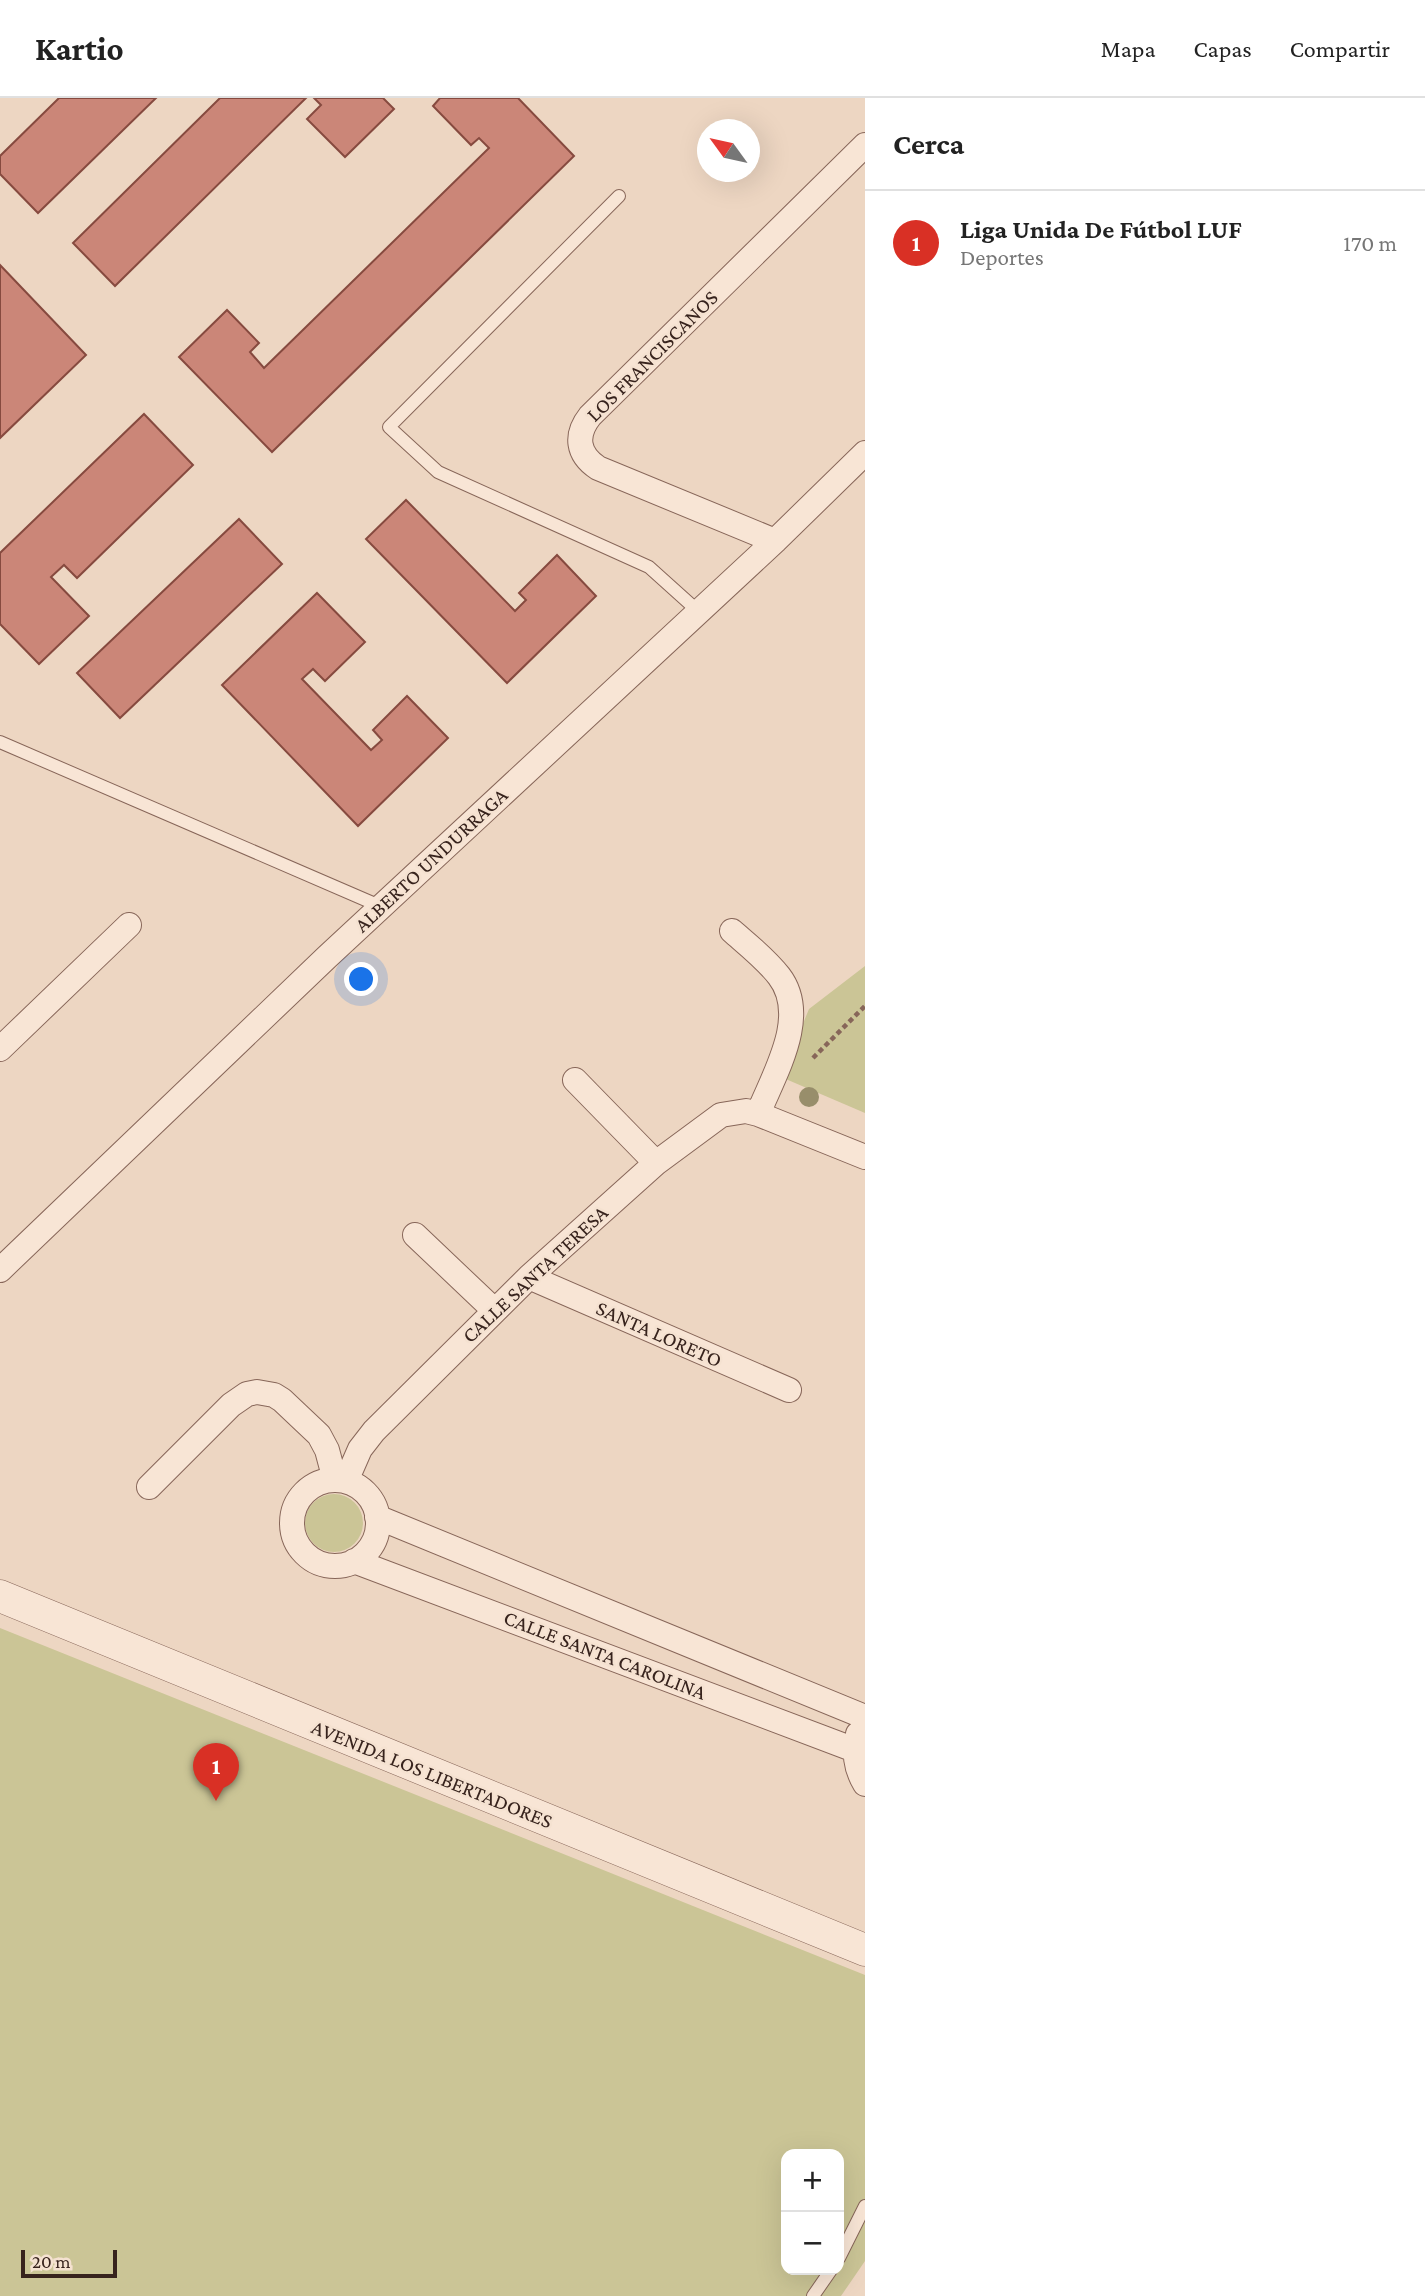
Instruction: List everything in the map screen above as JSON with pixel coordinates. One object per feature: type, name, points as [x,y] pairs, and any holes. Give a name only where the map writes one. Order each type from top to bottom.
[{"type":"street","name":"LOS FRANCISCANOS","points":[[775,541],[598,468],[583,454],[579,434],[590,416],[865,145]]},
{"type":"street","name":"ALBERTO UNDURRAGA","points":[[0,1270],[382,906],[775,541],[865,453]]},
{"type":"street","points":[[0,1049],[128,925]]},
{"type":"street","points":[[732,931],[780,977],[791,1002],[793,1018],[790,1034],[758,1114],[865,1157]]},
{"type":"street","points":[[575,1080],[656,1163]]},
{"type":"street","name":"CALLE SANTA TERESA","points":[[340,1480],[374,1431],[494,1310],[656,1163],[721,1115],[746,1111],[758,1114]]},
{"type":"street","points":[[415,1235],[494,1310]]},
{"type":"street","name":"SANTA LORETO","points":[[529,1277],[789,1390]]},
{"type":"street","points":[[149,1488],[231,1405],[247,1394],[257,1392],[274,1395],[282,1400],[319,1436],[340,1480]]},
{"type":"street","points":[[340,1480],[367,1494],[377,1517],[373,1543],[355,1561],[341,1565],[326,1565],[313,1560],[302,1551],[294,1538],[293,1511],[310,1487],[323,1481],[340,1480]]},
{"type":"street","name":"CALLE SANTA CAROLINA","points":[[377,1517],[865,1719]]},
{"type":"street","name":"CALLE SANTA CAROLINA","points":[[355,1561],[855,1750]]},
{"type":"street","name":"AVENIDA LOS LIBERTADORES","points":[[0,1596],[865,1950]]},
{"type":"street","points":[[865,1719],[855,1750],[856,1767],[865,1784]]},
{"type":"lane","points":[[619,196],[389,427],[438,472],[649,567],[699,612]]},
{"type":"lane","points":[[0,742],[382,906]]},
{"type":"lane","points":[[844,2248],[865,2206]]},
{"type":"lane","points":[[813,2296],[828,2275]]},
{"type":"shaded area","points":[[865,966],[865,1113],[781,1077],[809,1009]]},
{"type":"shaded area","points":[[334,1494],[345,1496],[358,1507],[363,1523],[361,1534],[350,1547],[334,1552],[323,1550],[310,1539],[305,1523],[307,1512],[318,1499]]},
{"type":"shaded area","points":[[0,1628],[865,1975],[865,2261],[841,2296],[0,2296]]},
{"type":"building","points":[[59,98],[156,98],[38,213],[0,174],[0,156]]},
{"type":"building","points":[[220,98],[306,98],[115,286],[73,243]]},
{"type":"building","points":[[314,98],[383,98],[394,109],[345,157],[307,119],[321,105]]},
{"type":"building","points":[[440,98],[518,98],[574,156],[272,452],[179,357],[227,310],[259,343],[250,352],[264,368],[489,148],[479,138],[471,145],[433,106]]},
{"type":"building","points":[[0,265],[86,355],[0,438]]},
{"type":"building","points":[[144,414],[193,465],[77,578],[64,565],[51,577],[89,616],[39,664],[0,624],[0,553]]},
{"type":"building","points":[[406,500],[515,611],[526,600],[519,593],[557,555],[596,596],[507,683],[366,539]]},
{"type":"building","points":[[239,519],[282,564],[120,718],[77,673]]},
{"type":"building","points":[[317,593],[365,642],[325,681],[313,669],[302,679],[371,750],[382,740],[373,730],[407,696],[448,738],[358,826],[222,685]]},
{"type":"place","name":"Liga Unida De Fútbol LUF","points":[[216,1801]]}]
